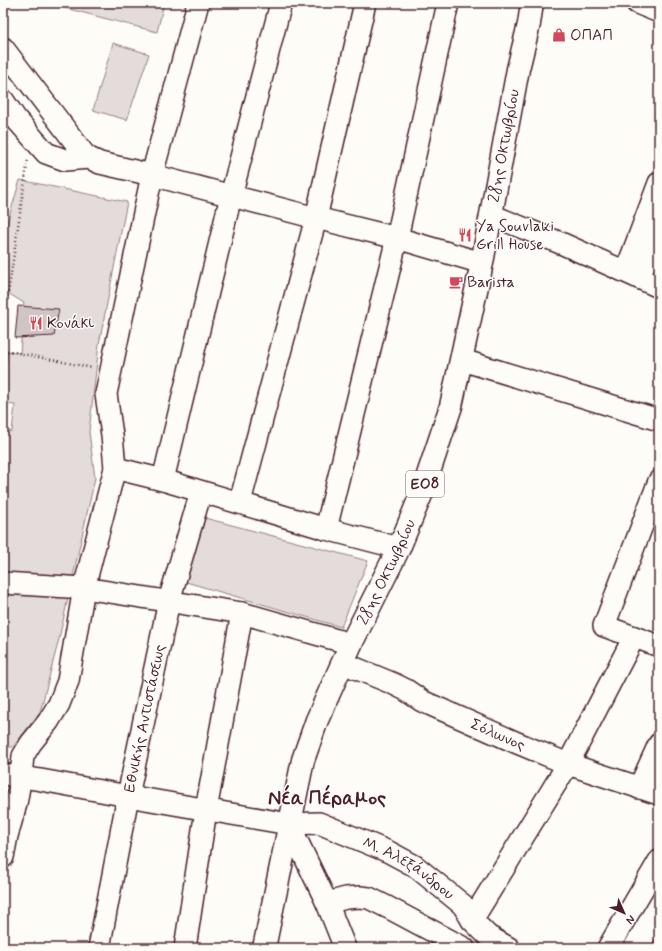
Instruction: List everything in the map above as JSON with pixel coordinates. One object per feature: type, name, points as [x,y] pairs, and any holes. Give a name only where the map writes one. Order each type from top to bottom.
[{"type":"main road","name":"28ης Οκτωβρίου","points":[[264,948],[303,760],[317,720],[398,548],[423,490],[451,406],[482,263],[532,3]]},
{"type":"street","points":[[3,857],[16,804],[12,775],[31,743],[48,722],[59,704],[68,681],[84,588],[115,468],[106,394],[152,175],[198,3]]},
{"type":"street","points":[[163,480],[231,196],[281,3]]},
{"type":"street","points":[[240,502],[316,218],[365,3]]},
{"type":"street","points":[[326,529],[397,238],[448,3]]},
{"type":"street","points":[[637,3],[659,12]]},
{"type":"street","points":[[7,58],[84,154],[100,163],[397,238],[482,263]]},
{"type":"street","points":[[3,100],[16,119],[46,153],[65,160],[89,158]]},
{"type":"street","points":[[632,274],[659,183]]},
{"type":"street","points":[[491,215],[563,244],[659,287]]},
{"type":"street","points":[[632,274],[659,228]]},
{"type":"street","points":[[632,274],[659,263]]},
{"type":"street","points":[[462,360],[659,420]]},
{"type":"street","points":[[115,468],[163,480],[326,529],[398,548]]},
{"type":"street","points":[[659,481],[604,626],[659,646]]},
{"type":"street","name":"Εθνικής Αντιστάσεως","points":[[99,948],[128,796],[169,601],[201,492]]},
{"type":"street","name":"Σόλωνος","points":[[3,583],[84,588],[242,613],[347,654],[422,701],[515,742],[568,764],[659,794]]},
{"type":"street","points":[[185,948],[206,810],[242,613]]},
{"type":"street","points":[[472,920],[568,764],[634,637]]},
{"type":"street","points":[[639,788],[659,744]]},
{"type":"street","name":"Μ. Αλεξάνδρου","points":[[12,775],[289,824],[319,823],[389,852],[415,866],[462,905],[472,920],[488,936],[509,948]]},
{"type":"street","points":[[289,824],[327,904],[345,948]]},
{"type":"street","points":[[608,948],[659,861]]},
{"type":"street","points":[[327,904],[346,898],[369,898],[464,948]]},
{"type":"path","points":[[3,328],[31,136]]},
{"type":"path","points":[[3,350],[111,371]]},
{"type":"shaded area","points":[[46,3],[164,3],[157,32]]},
{"type":"shaded area","points":[[113,43],[149,54],[127,120],[93,110]]},
{"type":"shaded area","points":[[20,180],[127,202],[99,344],[89,432],[95,478],[58,643],[40,712],[13,747],[3,747],[3,432],[12,431],[15,405],[3,404],[3,380],[8,351],[20,353],[24,303],[3,290],[3,237]]},
{"type":"shaded area","points":[[205,518],[368,561],[341,627],[186,582]]},
{"type":"building","name":"Κονάκι","points":[[18,306],[59,309],[54,336],[15,338]]},
{"type":"building","points":[[659,932],[659,948],[651,948]]},
{"type":"place","name":"ΟΠΑΠ","points":[[559,35]]},
{"type":"place","name":"Ya Souvlaki Grill House","points":[[465,235]]},
{"type":"place","name":"Barista","points":[[456,282]]},
{"type":"place","name":"Κονάκι","points":[[36,323]]},
{"type":"district","name":"Νέα Πέραμος","points":[[327,798]]}]
